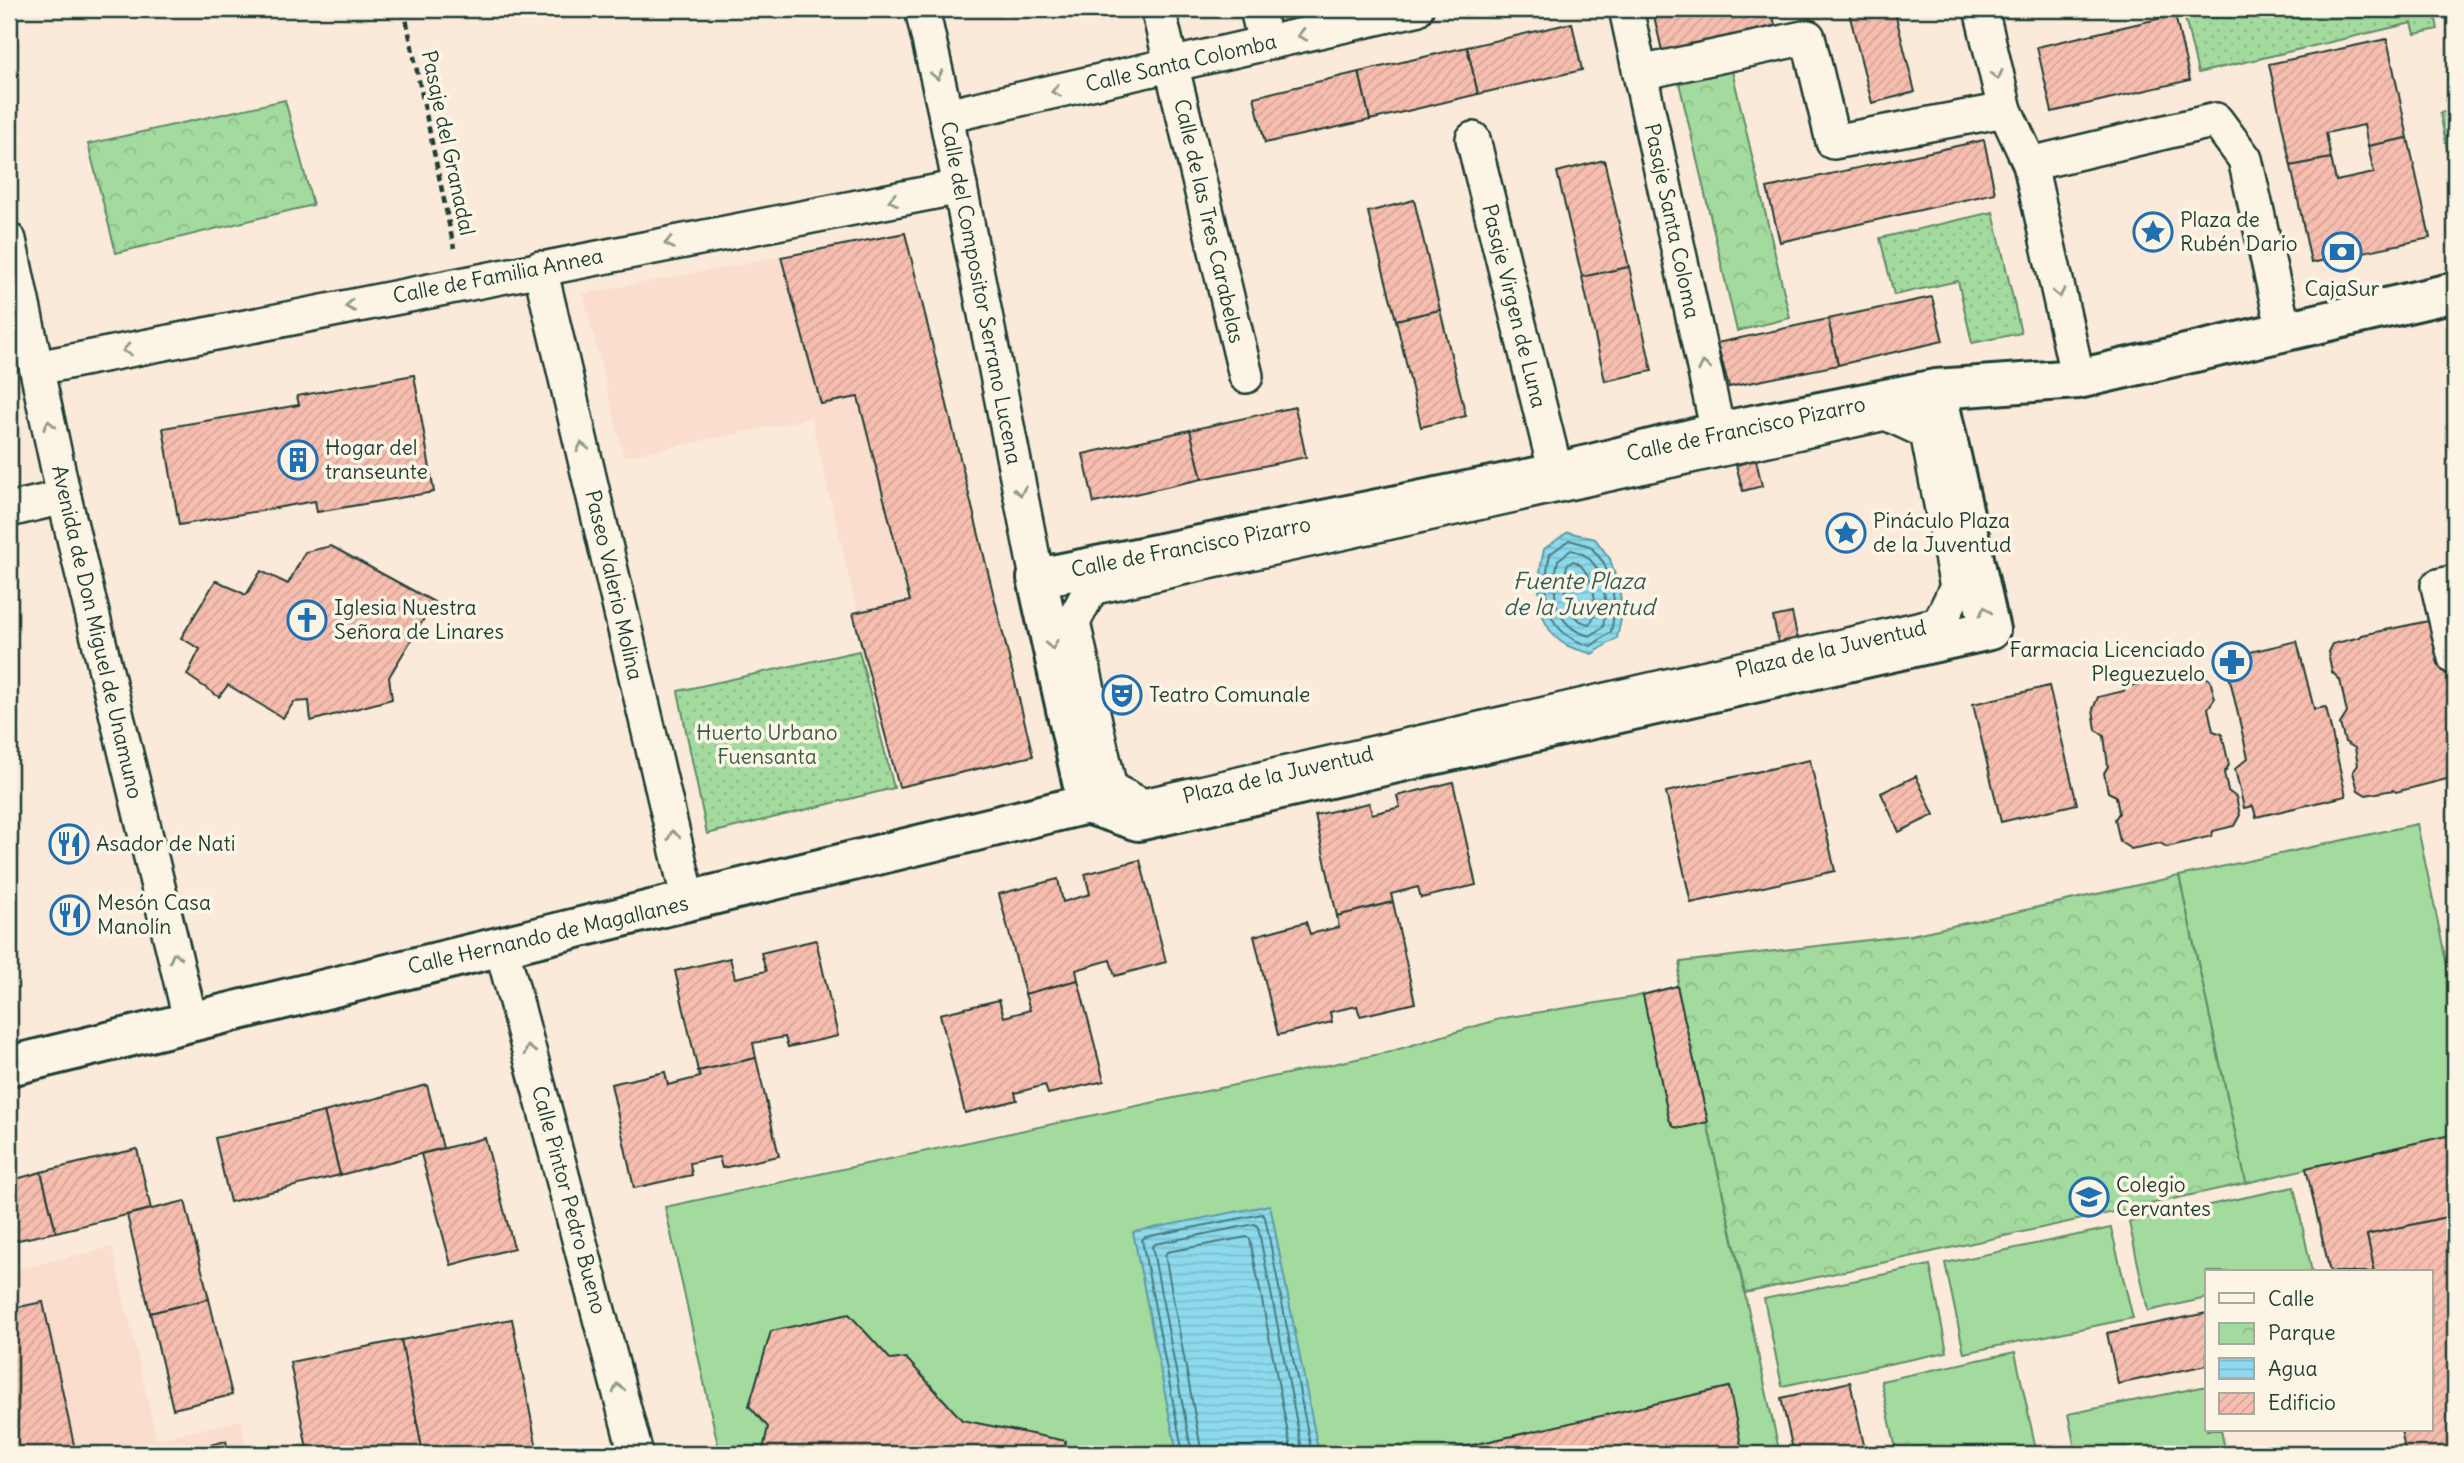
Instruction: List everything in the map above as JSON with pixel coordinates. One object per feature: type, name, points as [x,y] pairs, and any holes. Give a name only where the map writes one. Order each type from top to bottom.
[{"type":"street","name":"Calle del Compositor Serrano Lucena","points":[[922,9],[946,116],[1037,578]]},
{"type":"street","name":"Calle de las Tres Carabelas","points":[[1158,9],[1246,376]]},
{"type":"street","points":[[1257,9],[1265,44]]},
{"type":"street","name":"Calle Santa Colomba","points":[[946,116],[1416,9]]},
{"type":"street","name":"Pasaje Santa Coloma","points":[[1626,9],[1718,432]]},
{"type":"street","points":[[1981,9],[2005,110],[2030,164],[2078,379]]},
{"type":"street","points":[[1640,73],[1808,37],[1833,142],[2005,110]]},
{"type":"street","points":[[2030,164],[2216,120],[2245,159],[2284,331]]},
{"type":"street","name":"Pasaje Virgen de Luna","points":[[1473,139],[1556,473]]},
{"type":"street","name":"Calle de Familia Annea","points":[[37,368],[960,187]]},
{"type":"street","name":"Avenida de Don Miguel de Unamuno","points":[[9,240],[14,292],[37,368],[64,497],[191,1023]]},
{"type":"street","name":"Paseo Valerio Molina","points":[[540,268],[689,902]]},
{"type":"street","name":"Calle de Francisco Pizarro","points":[[1037,578],[1556,473],[1718,432],[1936,389],[2078,379],[2455,292]]},
{"type":"street","name":"Plaza de la Juventud","points":[[1087,804],[1138,821],[1990,630],[1936,389]]},
{"type":"street","name":"Plaza de la Juventud","points":[[1886,413],[1927,432],[1957,587],[1939,624],[1143,806],[1111,789],[1073,622],[1091,588],[1886,413]]},
{"type":"street","points":[[9,510],[64,497]]},
{"type":"street","points":[[1037,578],[1087,804]]},
{"type":"street","points":[[2455,582],[2438,586],[2455,658]]},
{"type":"street","name":"Calle Hernando de Magallanes","points":[[9,1066],[1087,804]]},
{"type":"street","name":"Calle Pintor Pedro Bueno","points":[[502,946],[636,1454]]},
{"type":"path","name":"Pasaje del Granadal","points":[[404,9],[461,283]]},
{"type":"shaded area","points":[[905,233],[1033,756],[899,787],[811,418],[624,457],[583,294]]},
{"type":"shaded area","points":[[112,1247],[157,1439],[241,1420],[249,1454],[9,1454],[9,1271]]},
{"type":"green space","points":[[2183,9],[2434,9],[2438,29],[2415,34],[2412,23],[2198,73]]},
{"type":"green space","points":[[1730,62],[1790,318],[1737,331],[1677,74]]},
{"type":"green space","points":[[285,100],[313,205],[116,253],[88,144]]},
{"type":"green space","points":[[2455,110],[2455,153],[2448,154],[2440,113]]},
{"type":"green space","points":[[1993,212],[2021,333],[1972,343],[1958,281],[1894,295],[1880,238]]},
{"type":"green space","name":"Huerto Urbano Fuensanta","points":[[859,651],[894,788],[707,834],[678,691]]},
{"type":"green space","points":[[2417,824],[2455,1003],[2455,1134],[2246,1183],[2179,876]]},
{"type":"green space","points":[[2179,876],[2246,1183],[1745,1293],[1677,986],[1681,962],[1911,935]]},
{"type":"green space","points":[[1677,986],[1780,1454],[720,1454],[665,1207],[1389,1052],[1503,1018],[1634,997]]},
{"type":"green space","points":[[2294,1187],[2312,1270],[2205,1270],[2205,1298],[2148,1311],[2129,1222]]},
{"type":"green space","points":[[2111,1228],[2133,1318],[1964,1353],[1945,1263]]},
{"type":"green space","points":[[1930,1265],[1947,1352],[1782,1386],[1764,1299]]},
{"type":"green space","points":[[2015,1352],[2037,1454],[1897,1454],[1881,1381]]},
{"type":"green space","points":[[2205,1386],[2205,1432],[2221,1432],[2226,1454],[2076,1454],[2068,1414]]},
{"type":"water","name":"Fuente Plaza de la Juventud","points":[[1568,532],[1595,539],[1610,559],[1623,610],[1617,638],[1592,654],[1566,645],[1555,637],[1543,615],[1540,602],[1544,549]]},
{"type":"water","points":[[1270,1205],[1319,1454],[1177,1454],[1133,1232]]},
{"type":"building","points":[[1666,9],[1771,9],[1777,32],[1664,59],[1653,12]]},
{"type":"building","points":[[1848,9],[1894,9],[1915,92],[1872,103]]},
{"type":"building","points":[[2175,15],[2190,80],[2052,112],[2037,47]]},
{"type":"building","points":[[1572,23],[1582,70],[1478,94],[1467,47]]},
{"type":"building","points":[[2387,39],[2408,138],[2368,146],[2364,125],[2326,133],[2331,158],[2291,166],[2269,64]]},
{"type":"building","points":[[1467,47],[1478,94],[1370,120],[1359,72]]},
{"type":"building","points":[[1359,72],[1370,120],[1265,143],[1254,97]]},
{"type":"building","points":[[2408,138],[2430,238],[2311,263],[2291,166],[2331,158],[2336,181],[2374,173],[2368,146]]},
{"type":"building","points":[[1984,140],[1995,193],[1780,242],[1767,188]]},
{"type":"building","points":[[1604,160],[1629,267],[1582,277],[1557,172]]},
{"type":"building","points":[[1414,200],[1440,310],[1396,320],[1368,212]]},
{"type":"building","points":[[905,233],[1033,756],[899,787],[853,613],[910,601],[858,397],[821,404],[781,257]]},
{"type":"building","points":[[1629,267],[1652,371],[1605,381],[1582,277]]},
{"type":"building","points":[[1932,297],[1943,341],[1838,365],[1828,319]]},
{"type":"building","points":[[1440,310],[1466,416],[1421,427],[1396,320]]},
{"type":"building","points":[[1828,319],[1838,365],[1729,387],[1717,343]]},
{"type":"building","name":"Hogar del transeunte","points":[[414,375],[434,492],[317,512],[315,501],[179,525],[163,428],[299,405],[297,396]]},
{"type":"building","points":[[1295,407],[1306,457],[1202,479],[1190,430]]},
{"type":"building","points":[[1190,430],[1202,479],[1094,503],[1083,454]]},
{"type":"building","points":[[1756,460],[1762,486],[1743,491],[1736,465]]},
{"type":"building","name":"Iglesia Nuestra Señora de Linares","points":[[331,546],[434,602],[389,677],[392,699],[311,721],[309,701],[294,702],[283,718],[228,685],[219,697],[187,675],[200,649],[181,638],[216,580],[246,595],[261,571],[288,584],[305,552]]},
{"type":"building","points":[[1792,613],[1798,640],[1779,645],[1773,617]]},
{"type":"building","points":[[2438,619],[2450,673],[2455,676],[2455,777],[2396,792],[2393,790],[2366,795],[2358,790],[2353,772],[2358,765],[2355,748],[2345,742],[2340,724],[2347,713],[2340,680],[2332,672],[2328,652],[2332,644],[2362,635]]},
{"type":"building","points":[[2297,641],[2314,709],[2326,707],[2346,796],[2256,817],[2253,806],[2244,808],[2235,769],[2248,758],[2225,658]]},
{"type":"building","points":[[2200,673],[2210,680],[2215,698],[2208,708],[2213,731],[2222,734],[2229,765],[2224,773],[2228,791],[2236,797],[2240,815],[2234,826],[2213,831],[2212,836],[2167,847],[2160,843],[2131,849],[2120,842],[2115,819],[2119,813],[2116,796],[2108,792],[2104,773],[2108,766],[2104,736],[2096,730],[2093,709],[2098,697],[2124,691],[2126,687],[2171,677],[2175,680]]},
{"type":"building","points":[[2049,686],[2077,804],[2001,822],[1973,704]]},
{"type":"building","points":[[1810,760],[1835,871],[1691,903],[1666,792]]},
{"type":"building","points":[[1916,776],[1934,815],[1899,832],[1881,793]]},
{"type":"building","points":[[1453,782],[1476,885],[1421,898],[1418,887],[1391,894],[1393,902],[1337,916],[1315,815],[1369,803],[1372,814],[1400,807],[1397,796]]},
{"type":"building","points":[[1140,860],[1166,962],[1115,976],[1110,960],[1076,970],[1078,980],[1025,994],[999,894],[1058,879],[1063,902],[1090,894],[1085,874]]},
{"type":"building","points":[[1393,902],[1415,1003],[1360,1016],[1357,1006],[1330,1012],[1332,1022],[1278,1035],[1254,936],[1306,922],[1310,934],[1339,927],[1337,916]]},
{"type":"building","points":[[816,940],[838,1036],[788,1047],[785,1037],[753,1043],[756,1058],[698,1071],[675,971],[730,958],[735,978],[766,971],[761,953]]},
{"type":"building","points":[[1078,980],[1104,1081],[1048,1094],[1045,1085],[1015,1093],[1017,1100],[965,1113],[940,1014],[999,1000],[1004,1017],[1030,1010],[1025,994]]},
{"type":"building","points":[[1677,986],[1708,1122],[1682,1128],[1674,1127],[1669,1119],[1643,995]]},
{"type":"building","points":[[756,1058],[779,1156],[722,1168],[719,1157],[690,1163],[692,1175],[634,1188],[611,1084],[665,1072],[668,1085],[700,1077],[698,1071]]},
{"type":"building","points":[[427,1085],[443,1148],[340,1175],[324,1112]]},
{"type":"building","points":[[324,1112],[340,1175],[230,1202],[215,1138]]},
{"type":"building","points":[[2455,1134],[2455,1215],[2367,1235],[2375,1270],[2330,1270],[2306,1168]]},
{"type":"building","points":[[485,1138],[514,1248],[451,1265],[421,1154]]},
{"type":"building","points":[[137,1149],[151,1209],[56,1232],[41,1172]]},
{"type":"building","points":[[41,1172],[56,1232],[9,1242],[9,1181]]},
{"type":"building","points":[[185,1201],[209,1299],[150,1313],[127,1215]]},
{"type":"building","points":[[2455,1215],[2455,1454],[2406,1454],[2401,1432],[2432,1432],[2432,1270],[2375,1270],[2367,1235]]},
{"type":"building","points":[[209,1299],[232,1395],[173,1409],[150,1313]]},
{"type":"building","points":[[43,1302],[76,1454],[9,1454],[9,1309]]},
{"type":"building","points":[[2205,1313],[2205,1365],[2118,1384],[2107,1333]]},
{"type":"building","points":[[849,1314],[891,1360],[906,1358],[962,1420],[1066,1441],[1063,1454],[762,1454],[768,1427],[749,1406],[771,1331]]},
{"type":"building","points":[[512,1319],[538,1454],[423,1454],[401,1340]]},
{"type":"building","points":[[401,1340],[423,1454],[308,1454],[290,1362]]},
{"type":"building","points":[[1850,1382],[1866,1454],[1794,1454],[1781,1398]]},
{"type":"building","points":[[1729,1387],[1743,1454],[1433,1454]]},
{"type":"building","points":[[226,1441],[229,1454],[182,1454],[182,1452]]},
{"type":"place","name":"Plaza de Rubén Darío","points":[[2153,232]]},
{"type":"place","name":"CajaSur","points":[[2342,252]]},
{"type":"place","name":"Hogar del transeunte","points":[[298,460]]},
{"type":"place","name":"Pináculo Plaza de la Juventud","points":[[1846,533]]},
{"type":"place","name":"Iglesia Nuestra Señora de Linares","points":[[307,620]]},
{"type":"place","name":"Farmacia Licenciado Pleguezuelo","points":[[2232,662]]},
{"type":"place","name":"Teatro Comunale","points":[[1122,695]]},
{"type":"place","name":"Asador de Nati","points":[[69,844]]},
{"type":"place","name":"Mesón Casa Manolín","points":[[70,915]]},
{"type":"place","name":"Colegio Cervantes","points":[[2089,1197]]}]
